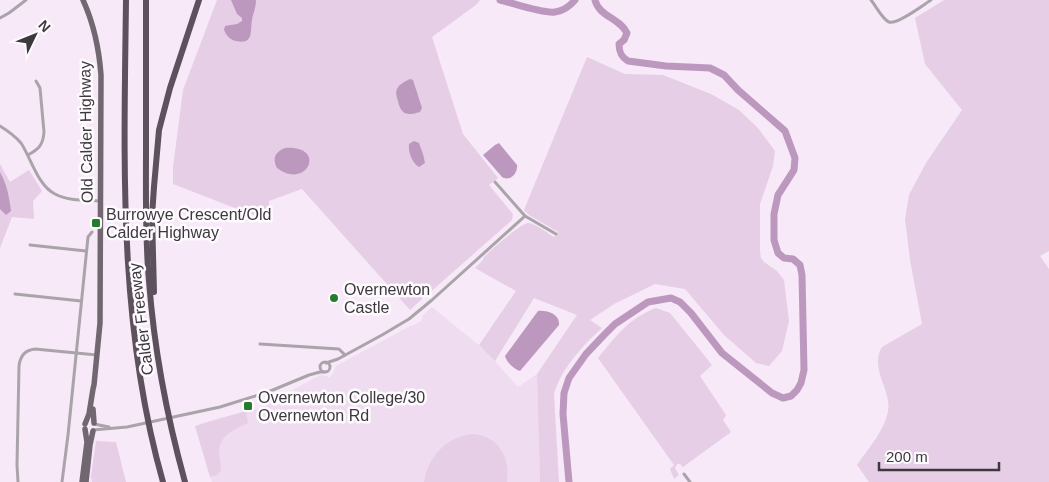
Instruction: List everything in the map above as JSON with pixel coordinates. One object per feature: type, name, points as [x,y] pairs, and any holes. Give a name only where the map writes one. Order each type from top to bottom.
[{"type":"highway","name":"Calder Freeway","points":[[125,0],[126,224],[129,285],[140,377],[163,482]]},
{"type":"highway","name":"Calder Freeway","points":[[146,0],[146,235],[149,282],[160,370],[185,482]]},
{"type":"highway","points":[[160,370],[154,300],[152,241],[157,147],[167,96],[199,0]]},
{"type":"main road","name":"Old Calder Highway","points":[[82,482],[87,442],[85,427],[94,385],[100,323],[101,201],[100,67],[96,36],[83,0]]},
{"type":"main road","name":"Old Calder Highway","points":[[86,482],[94,427],[93,412],[96,389],[94,385]]},
{"type":"main road","points":[[89,421],[94,427],[89,432],[85,427],[89,421]]},
{"type":"street","points":[[0,18],[26,0]]},
{"type":"street","points":[[872,0],[884,18],[892,22],[931,0]]},
{"type":"street","points":[[28,155],[39,148],[44,138],[40,88],[36,81]]},
{"type":"street","points":[[0,126],[20,142],[44,184],[51,192],[64,197],[101,201]]},
{"type":"street","points":[[495,182],[525,216],[556,234]]},
{"type":"street","points":[[309,375],[323,363],[342,357],[412,316],[525,216]]},
{"type":"street","points":[[62,482],[86,251],[88,237],[92,232]]},
{"type":"street","points":[[30,245],[86,251]]},
{"type":"street","points":[[15,294],[82,301]]},
{"type":"street","points":[[260,344],[340,349],[342,357]]},
{"type":"street","points":[[18,482],[20,359],[26,352],[31,350],[97,355]]},
{"type":"street","points":[[94,427],[115,428],[134,426],[248,400],[309,375],[328,371],[342,357]]},
{"type":"street","points":[[326,362],[330,368]]},
{"type":"street","points":[[320,366],[324,372]]},
{"type":"street","points":[[94,427],[115,428]]},
{"type":"street","points":[[684,474],[690,482]]},
{"type":"shaded area","points":[[217,0],[480,0],[476,5],[432,37],[463,134],[498,178],[489,185],[513,214],[512,220],[427,295],[425,293],[422,299],[410,310],[302,189],[269,201],[269,220],[173,184],[173,167],[183,90]]},
{"type":"shaded area","points":[[231,0],[256,0],[250,36],[246,41],[232,40],[224,30],[225,26],[242,21]]},
{"type":"shaded area","points":[[944,0],[1049,0],[1049,251],[1040,256],[1049,269],[1049,482],[869,482],[857,465],[880,432],[888,411],[887,395],[878,363],[882,347],[922,324],[910,260],[905,219],[909,195],[926,163],[962,110],[925,64],[915,18]]},
{"type":"shaded area","points":[[587,57],[625,74],[663,75],[711,94],[739,110],[758,128],[775,151],[773,166],[760,204],[761,258],[777,271],[784,280],[789,321],[782,351],[769,366],[756,363],[724,335],[685,289],[655,284],[614,304],[590,320],[602,328],[587,342],[567,366],[558,384],[554,394],[559,482],[540,482],[537,374],[577,315],[534,298],[495,361],[479,345],[516,291],[475,268],[499,243],[525,224],[536,225],[554,237],[558,232],[524,210]]},
{"type":"shaded area","points":[[410,79],[413,80],[422,108],[420,112],[408,114],[403,112],[399,106],[396,92],[399,86]]},
{"type":"shaded area","points":[[414,141],[419,143],[425,163],[419,167],[412,160],[409,150],[409,144]]},
{"type":"shaded area","points":[[499,143],[517,165],[515,174],[511,178],[502,177],[483,155]]},
{"type":"shaded area","points":[[285,148],[298,149],[306,153],[309,159],[308,166],[304,171],[297,174],[288,174],[277,168],[275,156]]},
{"type":"shaded area","points":[[0,164],[10,182],[29,170],[42,191],[33,201],[34,219],[12,217],[0,248]]},
{"type":"shaded area","points":[[0,172],[6,186],[11,211],[6,215],[0,209]]},
{"type":"shaded area","points":[[432,307],[487,352],[518,387],[537,374],[540,482],[212,482],[195,426],[260,408],[320,375],[329,378],[336,366],[416,324],[422,320],[422,316]]},
{"type":"shaded area","points":[[656,308],[670,313],[712,365],[700,376],[726,415],[723,420],[731,432],[683,467],[677,464],[675,468],[679,475],[674,479],[670,469],[674,465],[598,358],[630,323],[646,312]]},
{"type":"shaded area","points":[[538,311],[545,311],[555,315],[559,325],[520,371],[507,361],[505,356]]},
{"type":"shaded area","points":[[246,411],[248,423],[229,433],[220,444],[221,471],[217,475],[210,477],[195,426]]},
{"type":"shaded area","points":[[475,434],[491,440],[502,450],[507,465],[507,482],[424,482],[430,464],[441,449],[456,438]]},
{"type":"shaded area","points":[[96,441],[116,442],[126,482],[92,482],[91,476]]},
{"type":"waterway","points":[[500,0],[550,12],[564,9],[575,0]]},
{"type":"waterway","points":[[569,482],[563,414],[564,393],[569,378],[586,354],[615,324],[648,302],[671,298],[680,302],[722,353],[772,393],[783,398],[791,396],[797,390],[804,370],[802,275],[800,265],[793,259],[784,258],[778,253],[774,240],[774,214],[778,195],[794,170],[795,158],[785,131],[738,90],[724,75],[710,68],[666,66],[628,61],[619,49],[619,44],[624,40],[627,33],[619,23],[597,6],[595,0]]},
{"type":"place","name":"Burrowye Crescent/Old Calder Highway","points":[[96,223]]},
{"type":"place","name":"Overnewton Castle","points":[[334,298]]},
{"type":"place","name":"Overnewton College/30 Overnewton Rd","points":[[248,406]]}]
